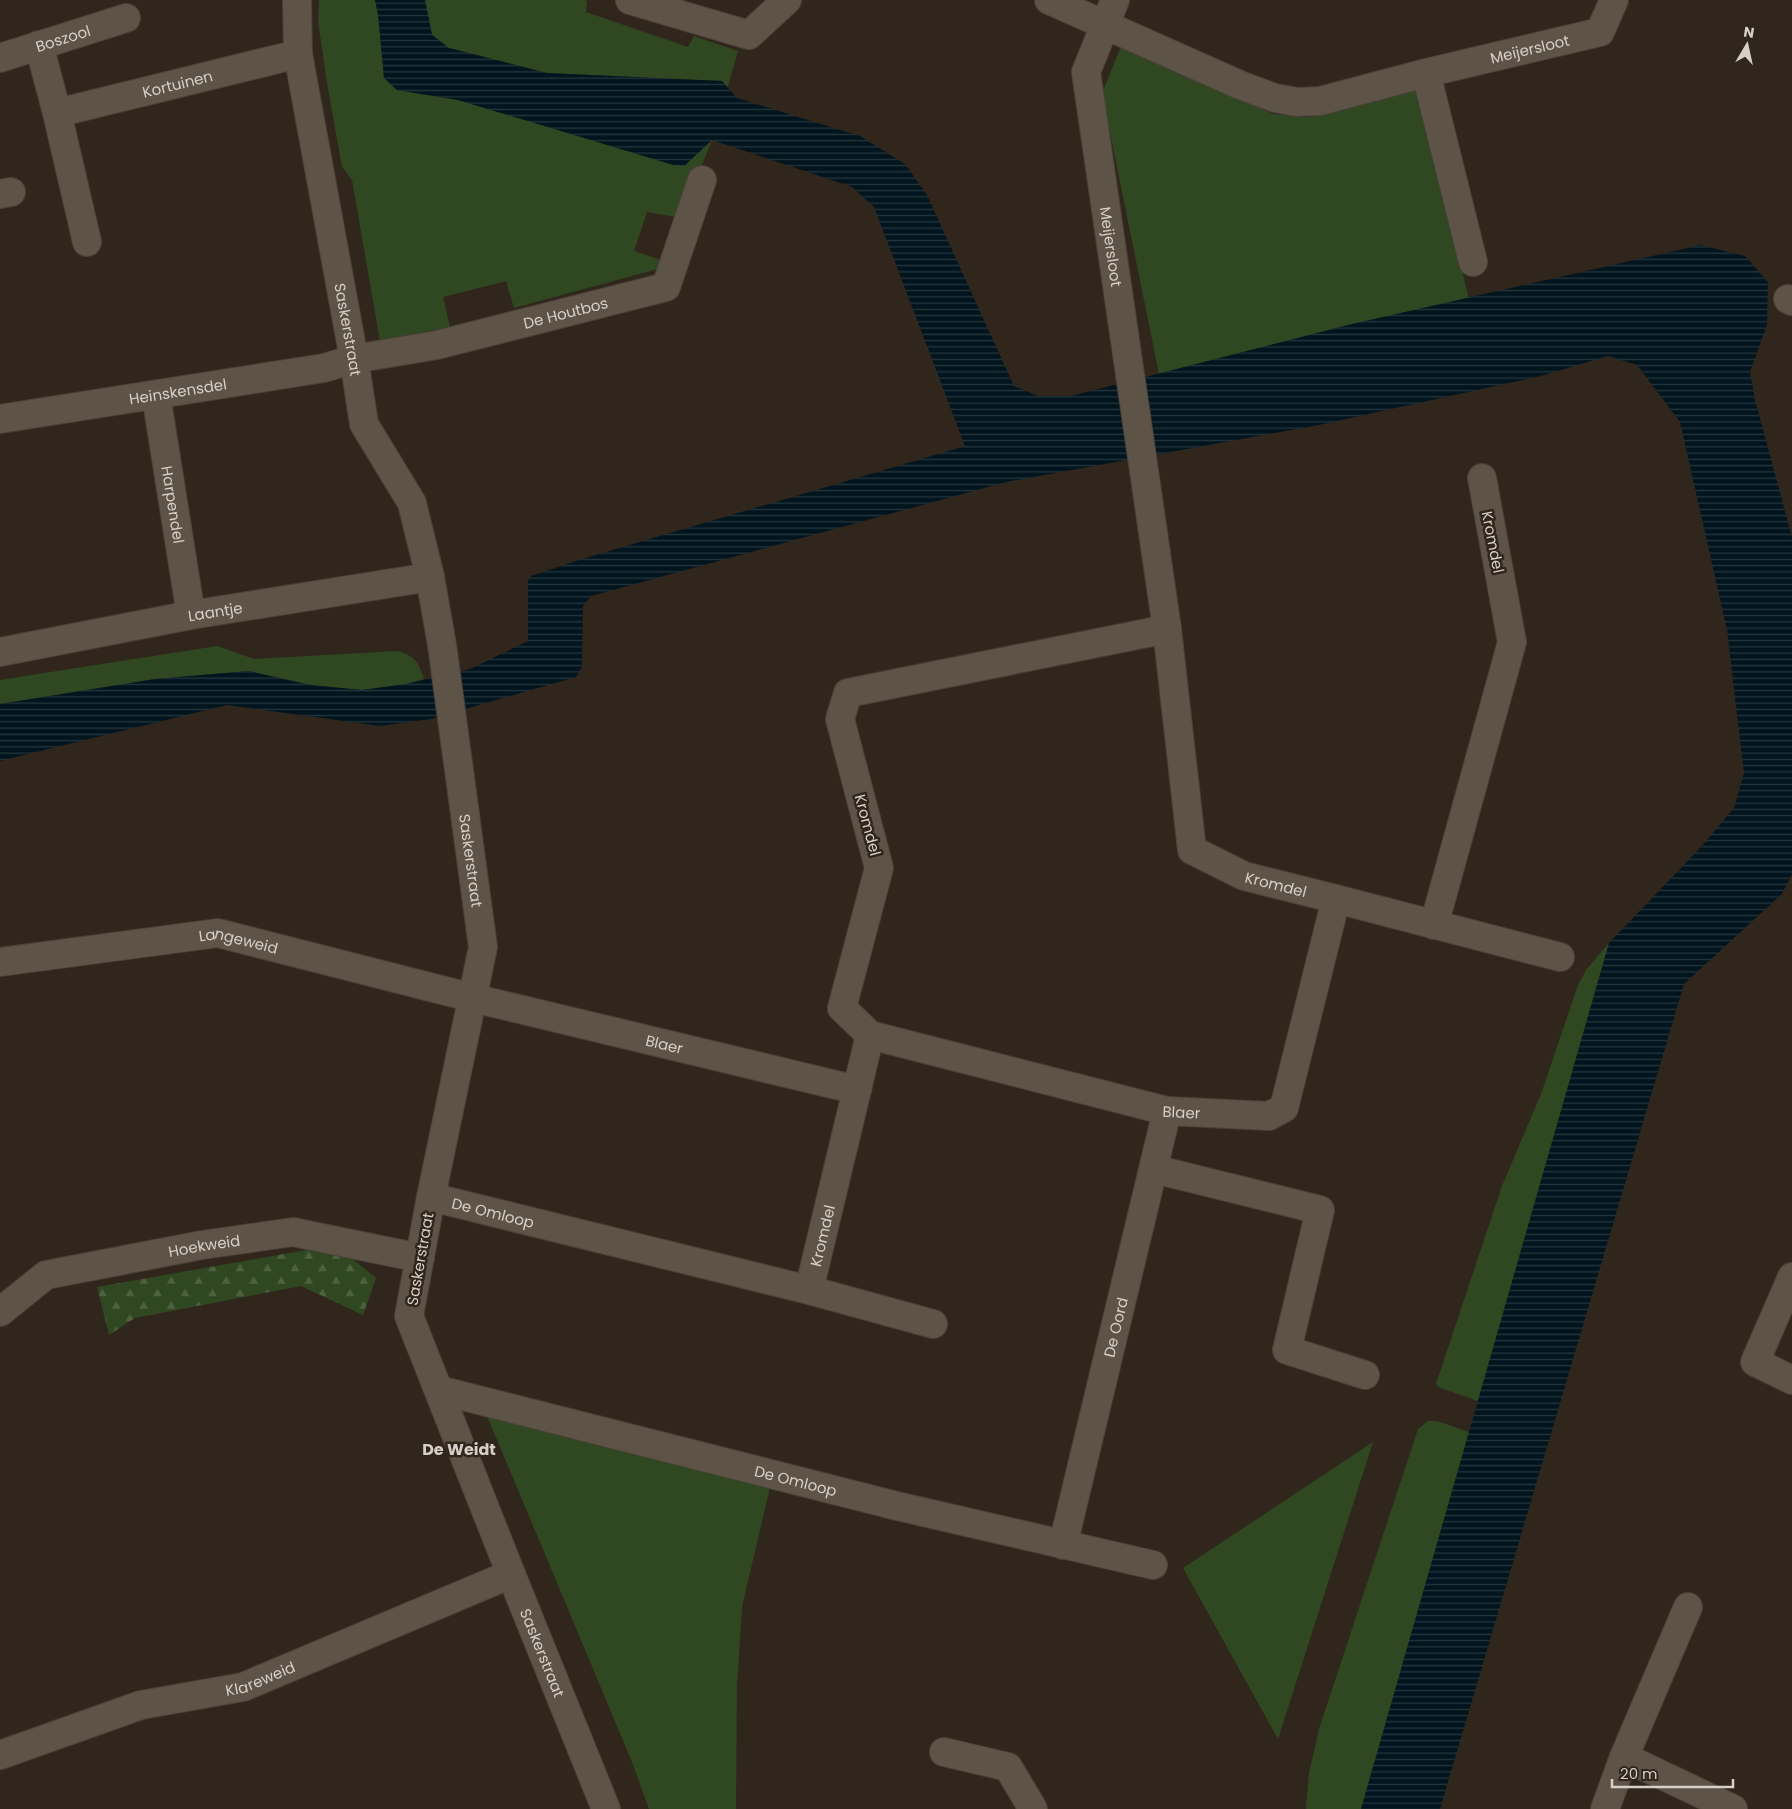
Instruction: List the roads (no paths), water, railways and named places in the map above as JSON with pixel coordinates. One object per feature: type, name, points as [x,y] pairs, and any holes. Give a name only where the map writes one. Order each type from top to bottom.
[{"type":"street","name":"Saskerstraat","points":[[297,0],[298,54],[354,359],[364,424],[412,503],[430,577],[442,645],[483,947],[431,1197],[410,1316],[606,1809]]},
{"type":"street","points":[[630,0],[749,35],[787,0]]},
{"type":"street","name":"Meijersloot","points":[[1049,0],[1110,12],[1240,85],[1275,98],[1290,101],[1320,101],[1426,73],[1600,32],[1614,0]]},
{"type":"street","name":"Meijersloot","points":[[1110,12],[1086,72],[1145,472]]},
{"type":"street","name":"Boszool","points":[[0,58],[126,18]]},
{"type":"street","points":[[38,45],[57,113],[87,242]]},
{"type":"street","name":"Kortuinen","points":[[57,113],[298,54]]},
{"type":"street","points":[[1426,73],[1473,262]]},
{"type":"street","name":"De Houtbos","points":[[354,359],[437,345],[666,286],[702,180]]},
{"type":"street","name":"Heinskensdel","points":[[0,419],[324,368],[354,359]]},
{"type":"street","name":"Harpendel","points":[[156,395],[191,615]]},
{"type":"street","name":"Kromdel","points":[[1145,472],[1167,629],[1192,850],[1244,876],[1560,957]]},
{"type":"street","name":"Kromdel","points":[[1434,925],[1512,642],[1482,478]]},
{"type":"street","name":"Laantje","points":[[0,652],[191,615],[430,577]]},
{"type":"street","name":"Kromdel","points":[[809,1290],[870,1035],[842,1008],[879,868],[840,719],[848,693],[1167,629]]},
{"type":"street","name":"Blaer","points":[[870,1035],[1167,1111],[1269,1116],[1284,1108],[1336,899]]},
{"type":"street","name":"Langeweid","points":[[0,962],[218,933],[473,998]]},
{"type":"street","name":"Blaer","points":[[473,998],[857,1090]]},
{"type":"street","name":"De Oord","points":[[1063,1545],[1167,1111]]},
{"type":"street","points":[[1154,1169],[1320,1210],[1287,1350],[1365,1375]]},
{"type":"street","name":"De Omloop","points":[[431,1197],[809,1290],[933,1324]]},
{"type":"street","name":"Hoekweid","points":[[0,1312],[46,1274],[202,1245],[293,1232],[420,1258]]},
{"type":"street","points":[[1792,1278],[1755,1362],[1792,1380]]},
{"type":"street","name":"De Omloop","points":[[439,1390],[897,1506],[1153,1565]]},
{"type":"street","name":"Klareweid","points":[[0,1755],[141,1705],[243,1687],[511,1574]]},
{"type":"street","points":[[1605,1809],[1624,1757],[1688,1607]]},
{"type":"street","points":[[944,1752],[1008,1767],[1033,1809]]},
{"type":"street","points":[[1624,1757],[1733,1809]]},
{"type":"water","points":[[375,0],[425,0],[432,35],[449,48],[547,73],[722,81],[737,98],[860,136],[905,164],[927,195],[1014,386],[1038,396],[1071,396],[1352,324],[1701,245],[1745,256],[1768,282],[1767,325],[1750,372],[1755,400],[1792,537],[1792,874],[1782,894],[1684,984],[1440,1809],[1361,1809],[1609,943],[1701,847],[1734,808],[1744,773],[1727,630],[1680,422],[1637,365],[1608,356],[1541,376],[1319,425],[1006,482],[591,596],[583,606],[582,667],[576,677],[431,719],[380,726],[227,705],[0,761],[0,704],[155,679],[249,671],[310,685],[362,690],[406,684],[470,669],[528,641],[528,581],[531,576],[582,559],[965,446],[874,207],[852,187],[712,140],[684,166],[673,165],[458,100],[397,90],[384,78]]},
{"type":"district","name":"De Weidt","points":[[459,1449]]}]
